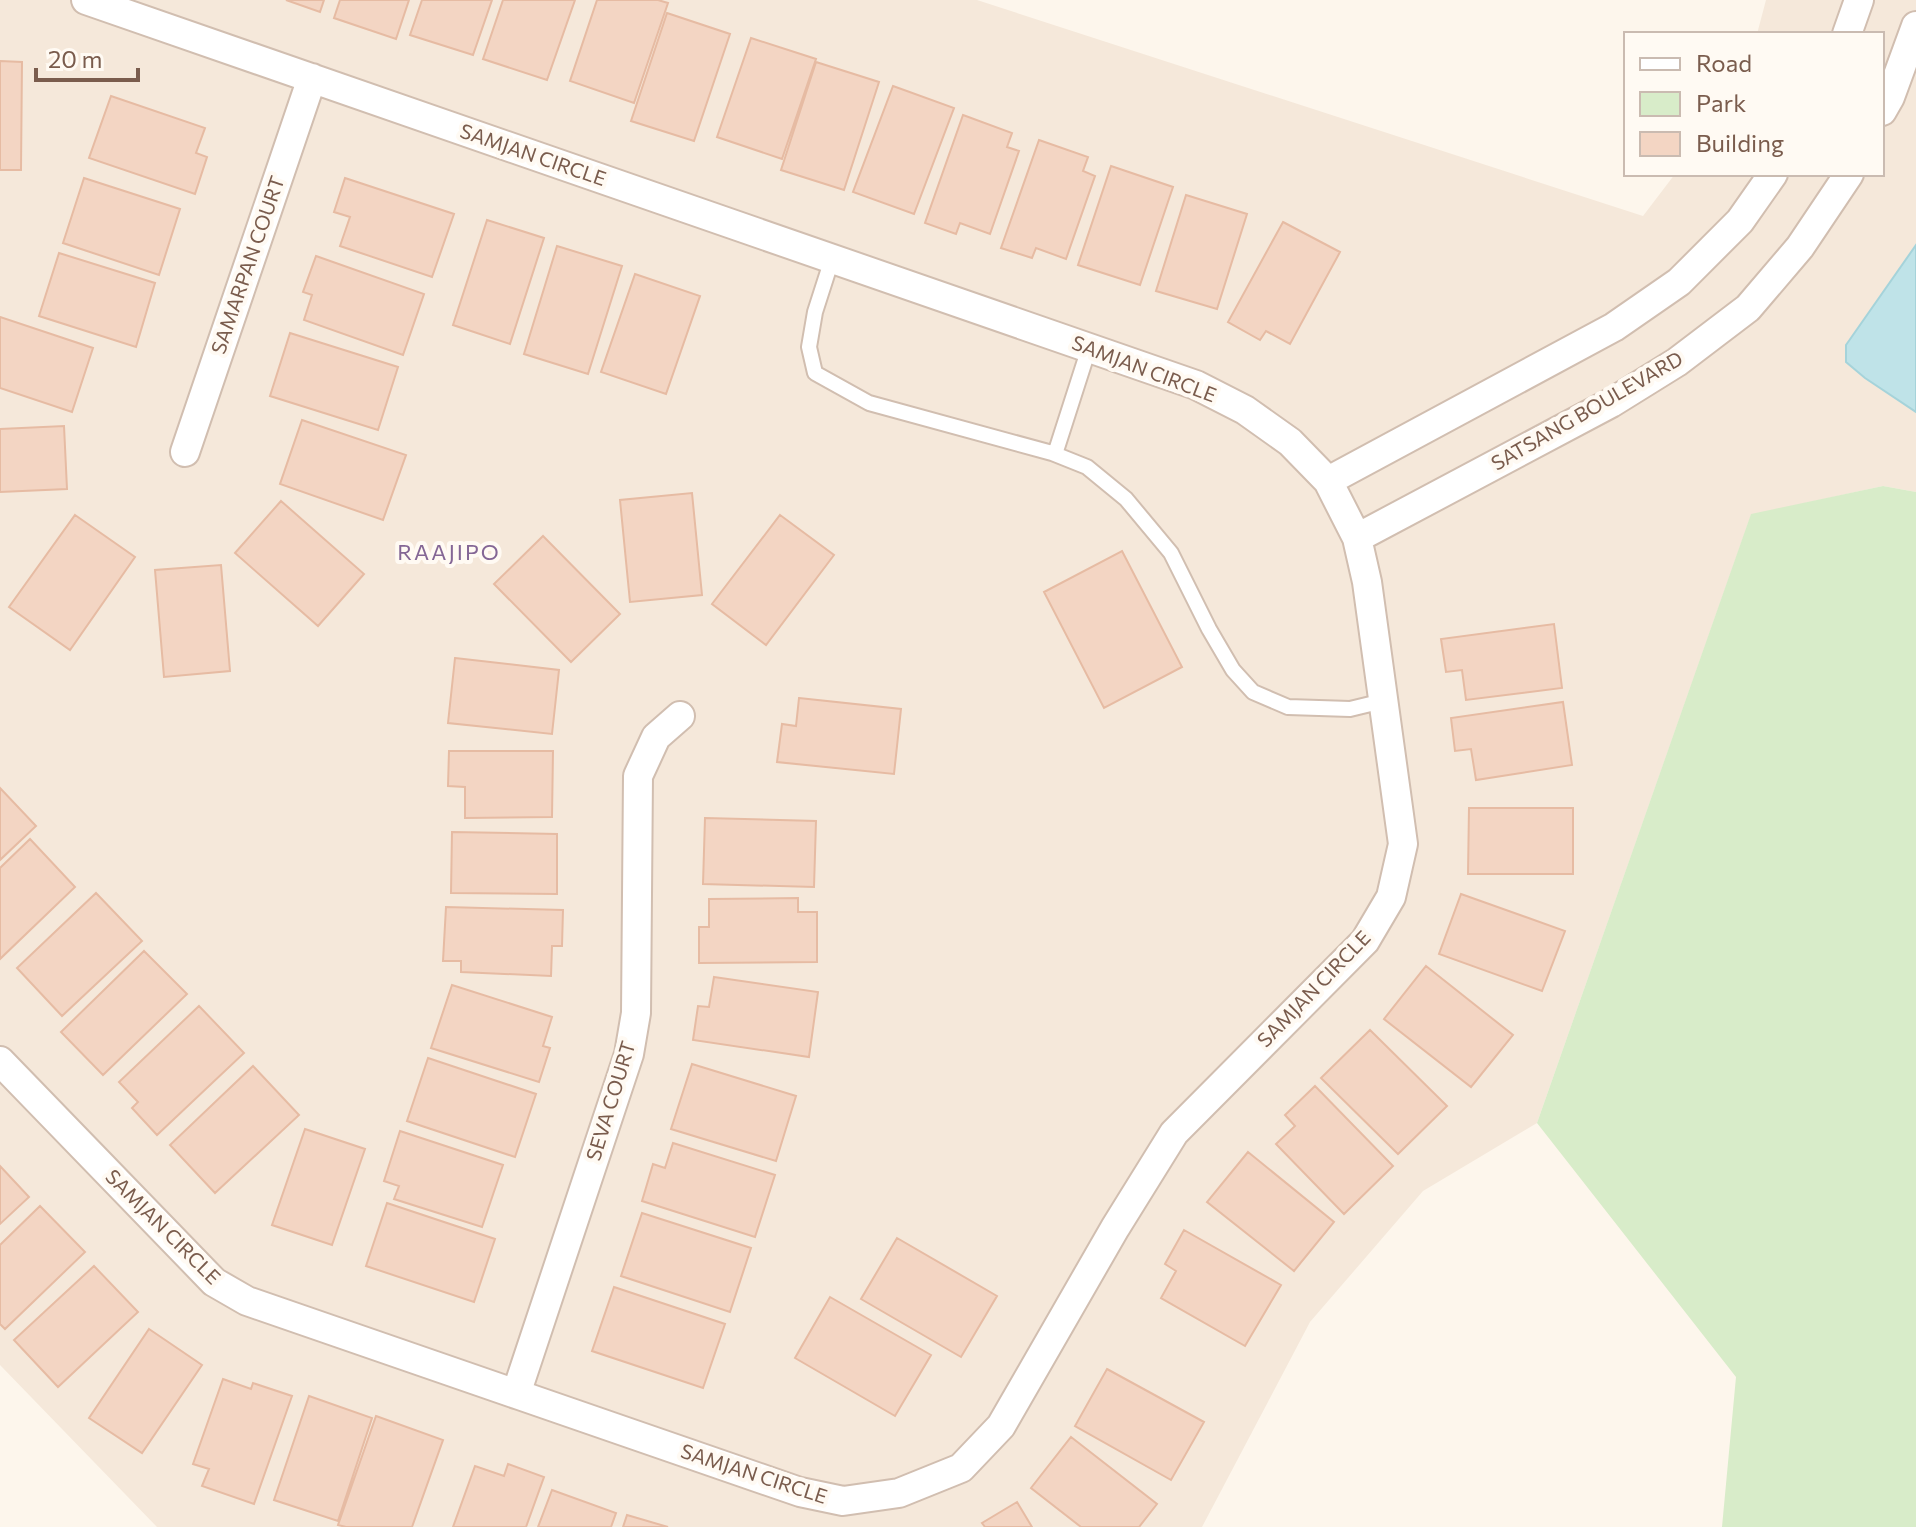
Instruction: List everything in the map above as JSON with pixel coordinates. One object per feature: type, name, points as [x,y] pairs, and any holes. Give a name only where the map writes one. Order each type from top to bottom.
[{"type":"street","name":"SAMJAN CIRCLE","points":[[0,1061],[214,1282],[247,1301],[800,1492],[843,1501],[899,1493],[961,1468],[1001,1426],[1115,1228],[1174,1133],[1365,941],[1391,897],[1403,844],[1367,582],[1357,538],[1328,481],[1290,442],[1245,410],[1196,385],[86,0]]},
{"type":"street","points":[[1848,32],[1859,0]]},
{"type":"street","points":[[1884,108],[1916,26]]},
{"type":"street","name":"SAMARPAN COURT","points":[[185,452],[312,78]]},
{"type":"street","points":[[1328,481],[1614,327],[1679,282],[1740,221],[1772,176]]},
{"type":"street","name":"SATSANG BOULEVARD","points":[[1357,538],[1611,403],[1677,362],[1748,308],[1800,247],[1848,176]]},
{"type":"street","name":"SEVA COURT","points":[[516,1394],[629,1054],[636,1013],[638,776],[656,737],[680,716]]},
{"type":"lane","points":[[832,259],[815,312],[809,347],[815,373],[869,403],[1055,454],[1087,467],[1126,499],[1171,553],[1233,670],[1253,692],[1288,707],[1350,709],[1383,701]]},
{"type":"lane","points":[[1055,454],[1089,348]]},
{"type":"shaded area","points":[[0,0],[977,0],[1643,216],[1673,176],[1884,176],[1884,32],[1758,32],[1766,0],[1916,0],[1916,492],[1883,486],[1751,515],[1537,1123],[1423,1191],[1310,1322],[1202,1527],[157,1527],[0,1365]]},
{"type":"green space","points":[[1883,486],[1916,492],[1916,1527],[1722,1527],[1736,1377],[1537,1123],[1751,514]]},
{"type":"water","points":[[1916,245],[1916,412],[1846,362],[1846,345]]},
{"type":"building","points":[[286,0],[324,0],[320,12]]},
{"type":"building","points":[[340,0],[409,0],[396,39],[334,18]]},
{"type":"building","points":[[422,0],[492,0],[473,55],[410,35]]},
{"type":"building","points":[[503,0],[575,0],[547,80],[483,59]]},
{"type":"building","points":[[597,0],[658,0],[668,3],[634,103],[570,81]]},
{"type":"building","points":[[667,13],[730,34],[694,141],[631,121]]},
{"type":"building","points":[[751,38],[816,59],[782,159],[717,137]]},
{"type":"building","points":[[0,61],[22,62],[21,170],[0,170]]},
{"type":"building","points":[[816,62],[879,82],[844,190],[781,170]]},
{"type":"building","points":[[893,86],[954,108],[914,214],[853,192]]},
{"type":"building","points":[[111,96],[205,128],[196,153],[207,157],[195,194],[89,158]]},
{"type":"building","points":[[963,115],[1012,133],[1007,147],[1019,151],[990,234],[960,223],[956,234],[925,223]]},
{"type":"building","points":[[1039,140],[1088,157],[1083,171],[1095,176],[1066,259],[1036,248],[1032,258],[1001,248]]},
{"type":"building","points":[[1111,166],[1173,187],[1140,285],[1078,265]]},
{"type":"building","points":[[84,178],[180,209],[159,275],[63,243]]},
{"type":"building","points":[[345,178],[454,214],[432,277],[340,246],[350,217],[334,212]]},
{"type":"building","points":[[1186,195],[1247,214],[1217,309],[1156,291]]},
{"type":"building","points":[[487,220],[544,238],[510,344],[453,325]]},
{"type":"building","points":[[1283,222],[1340,252],[1290,344],[1266,331],[1260,340],[1228,322]]},
{"type":"building","points":[[557,246],[622,266],[588,374],[524,354]]},
{"type":"building","points":[[59,253],[155,283],[136,347],[39,316]]},
{"type":"building","points":[[316,256],[424,294],[403,355],[304,320],[312,295],[303,292]]},
{"type":"building","points":[[635,274],[700,296],[666,394],[601,372]]},
{"type":"building","points":[[0,317],[93,348],[72,412],[0,388]]},
{"type":"building","points":[[290,333],[398,367],[378,430],[270,396]]},
{"type":"building","points":[[302,420],[406,455],[383,520],[280,484]]},
{"type":"building","points":[[64,426],[67,489],[0,492],[0,429]]},
{"type":"building","points":[[692,493],[702,595],[630,602],[620,500]]},
{"type":"building","points":[[281,501],[364,574],[318,626],[235,553]]},
{"type":"building","points":[[75,515],[135,557],[70,650],[9,607]]},
{"type":"building","points":[[780,515],[834,555],[766,645],[712,604]]},
{"type":"building","points":[[543,536],[620,614],[571,662],[494,584]]},
{"type":"building","points":[[1122,551],[1182,667],[1104,708],[1044,592]]},
{"type":"building","points":[[221,565],[230,671],[164,677],[155,570]]},
{"type":"building","points":[[1554,624],[1562,688],[1466,700],[1462,670],[1446,672],[1441,639]]},
{"type":"building","points":[[455,658],[559,670],[552,734],[448,723]]},
{"type":"building","points":[[799,698],[901,709],[894,774],[777,762],[782,724],[796,726]]},
{"type":"building","points":[[1563,702],[1572,765],[1476,780],[1471,749],[1455,751],[1451,718]]},
{"type":"building","points":[[449,751],[553,751],[552,817],[465,818],[465,787],[448,786]]},
{"type":"building","points":[[0,788],[36,826],[0,860]]},
{"type":"building","points":[[1469,808],[1573,808],[1573,874],[1468,874]]},
{"type":"building","points":[[705,818],[816,821],[814,887],[703,884]]},
{"type":"building","points":[[452,832],[557,834],[557,894],[451,893]]},
{"type":"building","points":[[30,839],[75,887],[0,959],[0,868]]},
{"type":"building","points":[[96,893],[142,941],[62,1016],[17,968]]},
{"type":"building","points":[[1461,894],[1565,931],[1542,991],[1439,954]]},
{"type":"building","points":[[798,898],[798,912],[817,912],[817,962],[699,963],[699,927],[709,927],[709,899]]},
{"type":"building","points":[[446,907],[563,910],[562,946],[552,946],[551,976],[461,972],[461,961],[443,961]]},
{"type":"building","points":[[144,951],[187,994],[103,1075],[61,1032]]},
{"type":"building","points":[[1426,966],[1513,1035],[1471,1087],[1384,1019]]},
{"type":"building","points":[[714,977],[818,992],[809,1057],[693,1040],[698,1006],[709,1007]]},
{"type":"building","points":[[452,985],[552,1017],[543,1046],[550,1048],[539,1082],[431,1048]]},
{"type":"building","points":[[199,1006],[244,1053],[157,1135],[132,1108],[138,1102],[119,1082]]},
{"type":"building","points":[[1370,1030],[1447,1106],[1398,1154],[1321,1078]]},
{"type":"building","points":[[428,1058],[536,1094],[515,1157],[407,1121]]},
{"type":"building","points":[[692,1064],[796,1096],[776,1161],[671,1129]]},
{"type":"building","points":[[253,1066],[299,1115],[215,1193],[170,1145]]},
{"type":"building","points":[[1315,1086],[1393,1166],[1344,1214],[1276,1144],[1295,1126],[1285,1115]]},
{"type":"building","points":[[305,1129],[365,1149],[332,1245],[272,1225]]},
{"type":"building","points":[[400,1131],[503,1165],[482,1227],[394,1199],[399,1186],[384,1181]]},
{"type":"building","points":[[673,1143],[775,1175],[755,1237],[642,1201],[653,1164],[665,1168]]},
{"type":"building","points":[[1248,1152],[1334,1222],[1294,1271],[1207,1202]]},
{"type":"building","points":[[0,1166],[29,1197],[0,1224]]},
{"type":"building","points":[[387,1203],[495,1239],[474,1302],[366,1266]]},
{"type":"building","points":[[40,1206],[85,1252],[5,1329],[0,1324],[0,1245]]},
{"type":"building","points":[[642,1213],[751,1248],[730,1312],[621,1276]]},
{"type":"building","points":[[1184,1230],[1281,1285],[1245,1346],[1161,1298],[1176,1271],[1165,1264]]},
{"type":"building","points":[[897,1238],[997,1296],[961,1357],[861,1299]]},
{"type":"building","points":[[94,1266],[138,1312],[58,1387],[14,1340]]},
{"type":"building","points":[[614,1287],[725,1324],[703,1388],[592,1351]]},
{"type":"building","points":[[830,1297],[931,1355],[895,1416],[795,1358]]},
{"type":"building","points":[[149,1329],[202,1365],[142,1453],[89,1418]]},
{"type":"building","points":[[1107,1369],[1204,1422],[1171,1480],[1075,1426]]},
{"type":"building","points":[[223,1379],[251,1389],[253,1383],[292,1396],[254,1504],[202,1486],[209,1469],[193,1464]]},
{"type":"building","points":[[309,1396],[372,1418],[338,1521],[274,1500]]},
{"type":"building","points":[[376,1416],[443,1440],[412,1527],[338,1525]]},
{"type":"building","points":[[1071,1437],[1157,1504],[1139,1527],[1081,1527],[1031,1488]]},
{"type":"building","points":[[508,1464],[544,1477],[526,1527],[453,1527],[475,1466],[504,1476]]},
{"type":"building","points":[[552,1490],[616,1513],[611,1527],[538,1527]]},
{"type":"building","points":[[1017,1502],[1032,1527],[985,1527],[982,1523]]},
{"type":"building","points":[[627,1515],[668,1527],[623,1527]]},
{"type":"district","name":"RAAJIPO","points":[[449,552]]}]
